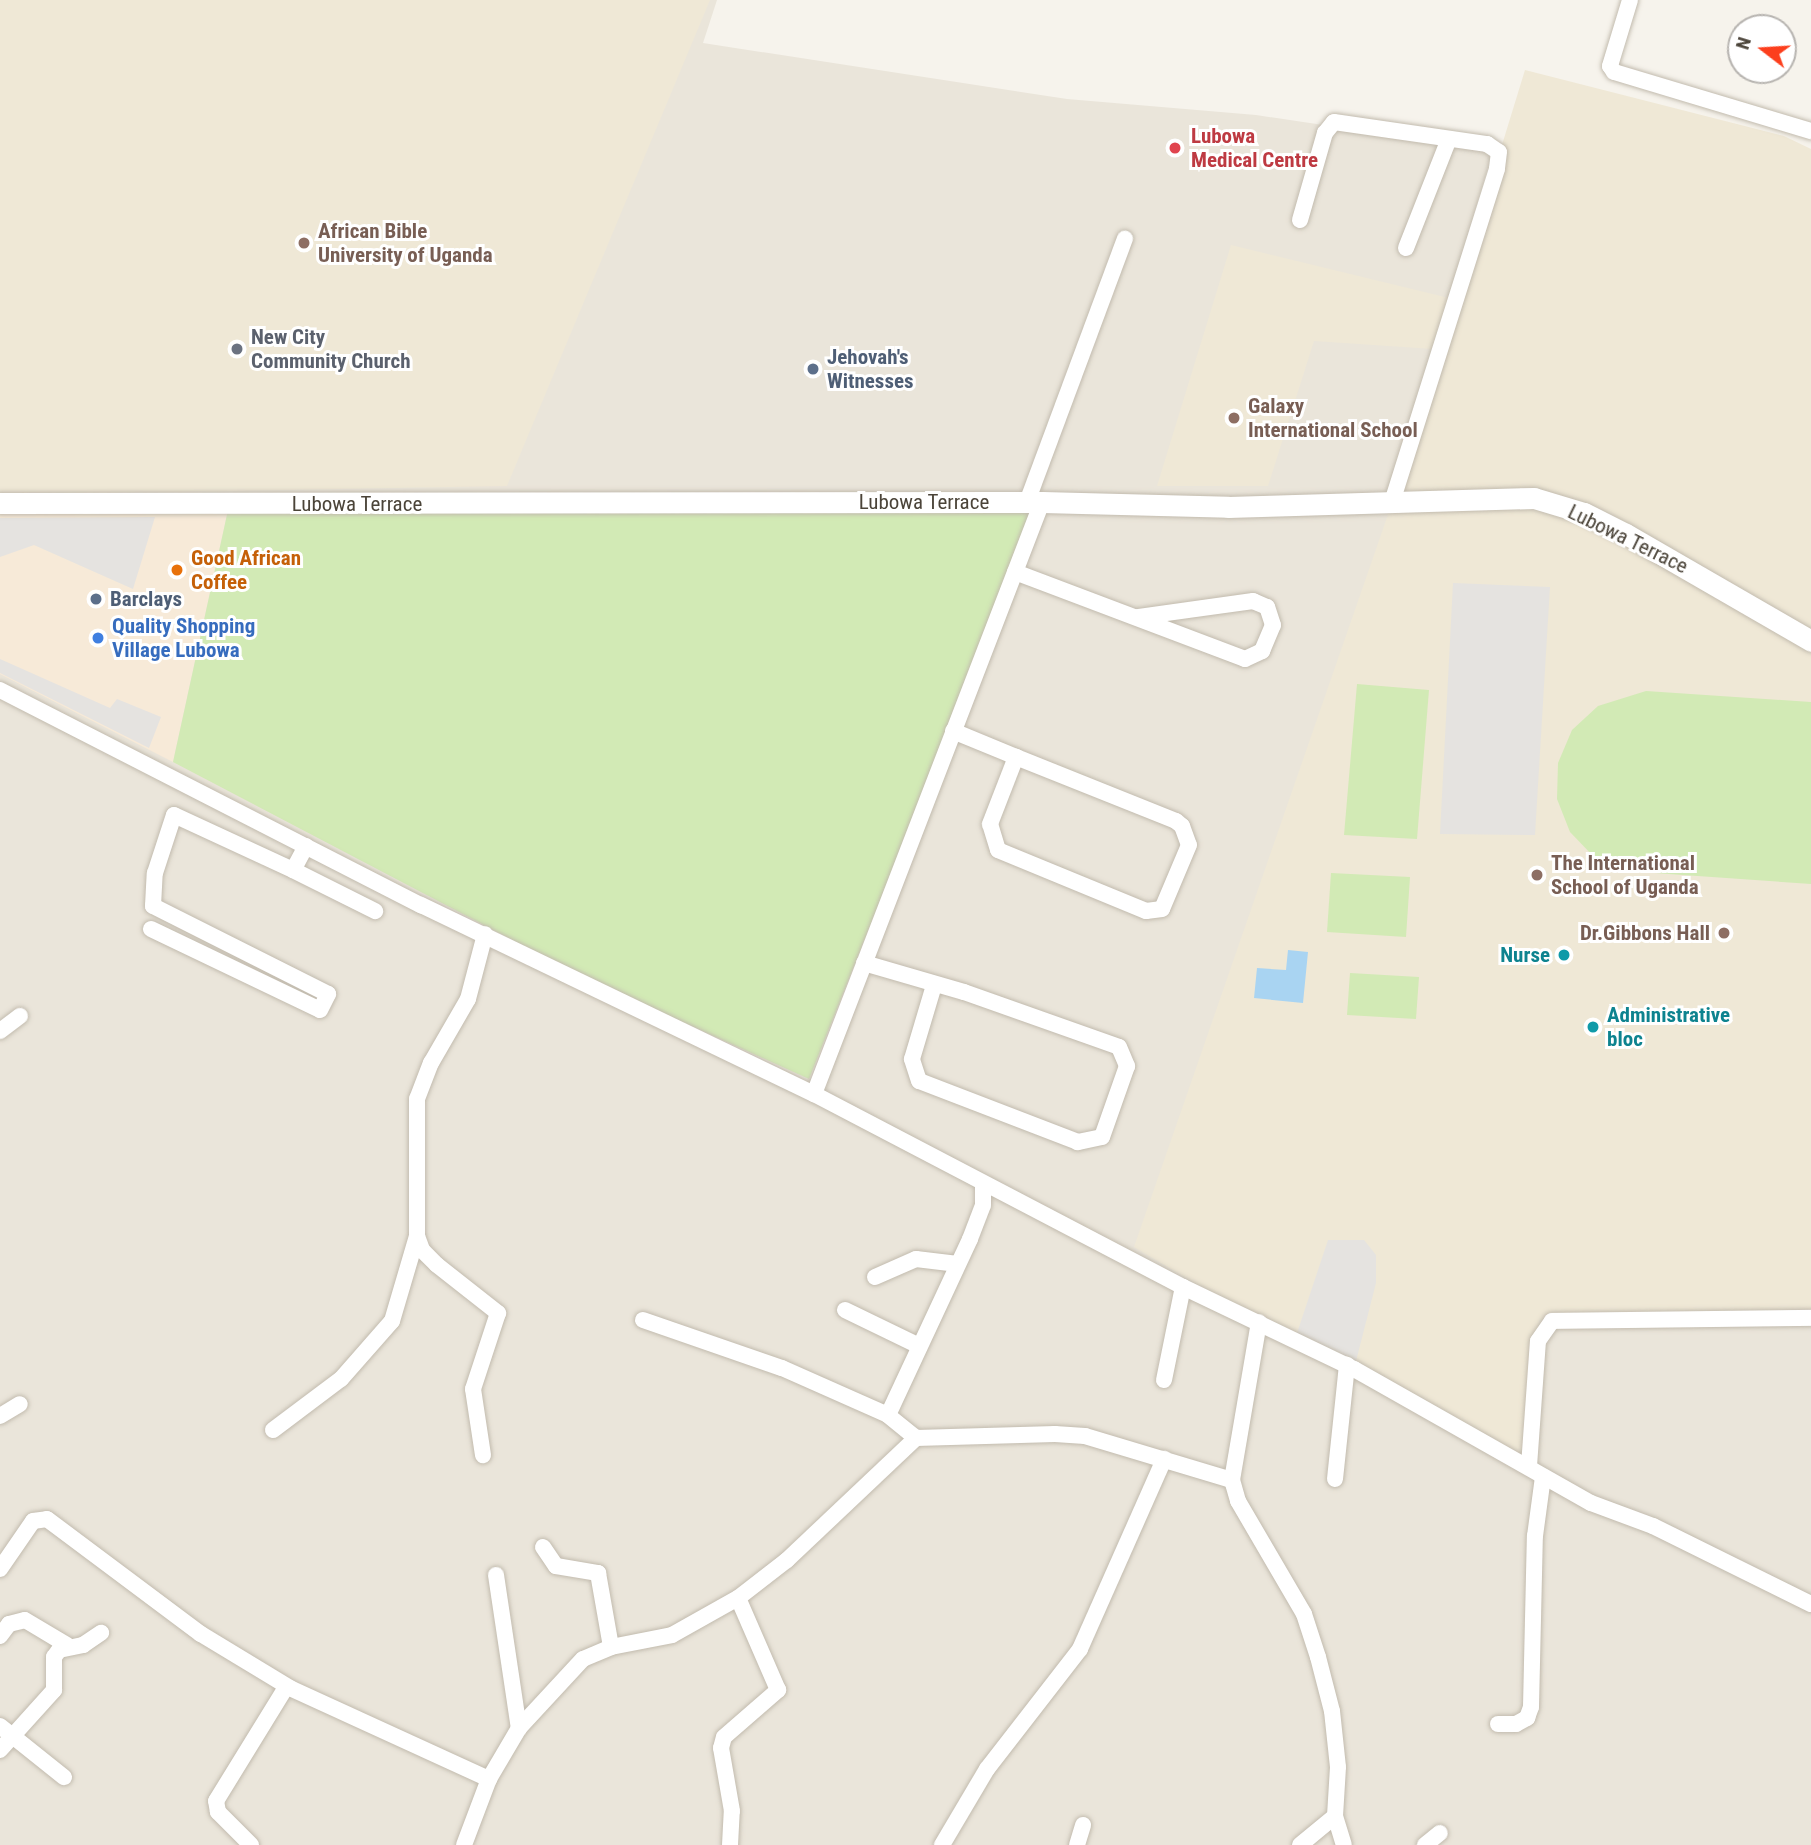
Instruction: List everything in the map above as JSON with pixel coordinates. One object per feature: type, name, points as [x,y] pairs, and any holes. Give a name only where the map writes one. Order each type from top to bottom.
[{"type":"street","points":[[1630,0],[1610,66],[1614,72],[1811,131]]},
{"type":"street","points":[[1300,220],[1325,133],[1334,121],[1494,147],[1499,159],[1392,503]]},
{"type":"street","points":[[1406,247],[1449,139]]},
{"type":"street","points":[[814,1094],[1015,572],[1035,502],[1125,239]]},
{"type":"street","name":"Lubowa Terrace","points":[[0,503],[1035,502],[1228,506],[1392,503],[1499,496],[1534,498],[1584,513],[1811,641]]},
{"type":"street","points":[[1015,572],[1245,659],[1262,651],[1273,625],[1267,607],[1253,601],[1137,617]]},
{"type":"street","points":[[0,690],[306,846],[814,1094],[1183,1287],[1347,1365],[1529,1466],[1543,1477],[1811,1604]]},
{"type":"street","points":[[953,732],[1016,757],[1182,826],[1189,845],[1163,909],[1146,911],[998,850],[990,824],[1016,757]]},
{"type":"street","points":[[151,929],[320,1010],[328,994],[153,906],[155,873],[174,815],[375,911]]},
{"type":"street","points":[[293,870],[306,846]]},
{"type":"street","points":[[273,1430],[341,1379],[383,1334],[400,1300],[417,1236],[417,1099],[431,1063],[468,999],[485,934]]},
{"type":"street","points":[[864,963],[934,985],[1119,1047],[1127,1066],[1102,1138],[1078,1142],[919,1081],[912,1059],[934,985]]},
{"type":"street","points":[[0,1031],[20,1016]]},
{"type":"street","points":[[888,1415],[980,1214],[983,1184]]},
{"type":"street","points":[[417,1236],[422,1250],[437,1265],[498,1313],[473,1390],[483,1455]]},
{"type":"street","points":[[874,1277],[916,1259],[958,1264]]},
{"type":"street","points":[[1164,1380],[1183,1287]]},
{"type":"street","points":[[845,1310],[919,1346]]},
{"type":"street","points":[[1529,1466],[1538,1340],[1552,1321],[1811,1318]]},
{"type":"street","points":[[643,1320],[782,1368],[888,1415],[916,1438],[1085,1436],[1232,1480]]},
{"type":"street","points":[[1259,1322],[1232,1480],[1238,1501],[1304,1614],[1318,1657],[1336,1742],[1335,1816],[1343,1845]]},
{"type":"street","points":[[1335,1479],[1347,1365]]},
{"type":"street","points":[[0,1416],[20,1404]]},
{"type":"street","points":[[464,1845],[489,1779],[519,1728],[583,1659],[611,1647],[672,1635],[738,1598],[787,1560],[916,1438]]},
{"type":"street","points":[[942,1845],[987,1769],[1080,1649],[1164,1459]]},
{"type":"street","points":[[1498,1724],[1516,1724],[1527,1718],[1531,1707],[1535,1536],[1543,1477]]},
{"type":"street","points":[[0,1569],[33,1521],[47,1519],[201,1634],[286,1686],[489,1779]]},
{"type":"street","points":[[543,1547],[556,1566],[598,1573],[611,1647]]},
{"type":"street","points":[[496,1576],[519,1728]]},
{"type":"street","points":[[730,1845],[732,1811],[721,1748],[724,1737],[778,1690],[738,1598]]},
{"type":"street","points":[[0,1636],[9,1624],[25,1620],[67,1645],[83,1645],[101,1633]]},
{"type":"street","points":[[0,1750],[6,1730],[54,1690],[54,1657],[67,1645]]},
{"type":"street","points":[[251,1845],[218,1812],[216,1801],[286,1686]]},
{"type":"street","points":[[6,1730],[64,1777]]},
{"type":"street","points":[[1300,1845],[1335,1816]]},
{"type":"street","points":[[1077,1845],[1083,1825]]},
{"type":"street","points":[[1425,1845],[1440,1833]]},
{"type":"shaded area","points":[[0,0],[717,0],[703,43],[1067,99],[1256,115],[1489,150],[1492,154],[1386,510],[1811,651],[1811,1845],[0,1845]]},
{"type":"shaded area","name":"African Bible University of Uganda","points":[[0,0],[710,0],[507,486],[0,495]]},
{"type":"shaded area","name":"The International School of Uganda","points":[[1525,70],[1784,136],[1811,149],[1811,1309],[1539,1320],[1525,1463],[1271,1328],[1134,1247],[1392,503]]},
{"type":"shaded area","name":"Galaxy International School","points":[[1231,245],[1449,298],[1433,349],[1314,341],[1268,486],[1157,486]]},
{"type":"shaded area","points":[[228,510],[173,762],[0,674],[0,513]]},
{"type":"shaded area","points":[[155,517],[133,589],[34,545],[0,557],[0,518]]},
{"type":"shaded area","points":[[1453,583],[1550,587],[1535,835],[1440,834]]},
{"type":"shaded area","points":[[0,659],[110,708],[117,699],[161,717],[149,748],[0,673]]},
{"type":"shaded area","points":[[1328,1240],[1364,1240],[1376,1255],[1376,1283],[1354,1369],[1295,1339]]},
{"type":"green space","points":[[228,510],[1035,511],[809,1079],[583,977],[173,762]]},
{"type":"green space","points":[[1357,684],[1429,690],[1417,839],[1344,835]]},
{"type":"green space","points":[[1646,691],[1811,702],[1811,884],[1626,871],[1594,857],[1570,832],[1557,799],[1558,763],[1572,730],[1598,706]]},
{"type":"green space","points":[[1331,873],[1410,877],[1406,937],[1327,932]]},
{"type":"green space","points":[[1350,973],[1419,977],[1416,1019],[1347,1015]]},
{"type":"water","points":[[1288,950],[1308,952],[1303,1003],[1254,998],[1257,968],[1286,970]]},
{"type":"place","name":"Lubowa Medical Centre","points":[[1175,148]]},
{"type":"place","name":"African Bible University of Uganda","points":[[304,243]]},
{"type":"place","name":"New City Community Church","points":[[237,349]]},
{"type":"place","name":"Jehovah's Witnesses","points":[[813,369]]},
{"type":"place","name":"Galaxy International School","points":[[1234,418]]},
{"type":"place","name":"Good African Coffee","points":[[177,570]]},
{"type":"place","name":"Barclays","points":[[96,599]]},
{"type":"place","name":"Quality Shopping Village Lubowa","points":[[98,638]]},
{"type":"place","name":"The International School of Uganda","points":[[1537,875]]},
{"type":"place","name":"Dr.Gibbons Hall","points":[[1724,933]]},
{"type":"place","name":"Nurse","points":[[1564,955]]},
{"type":"place","name":"Administrative bloc","points":[[1593,1027]]}]
